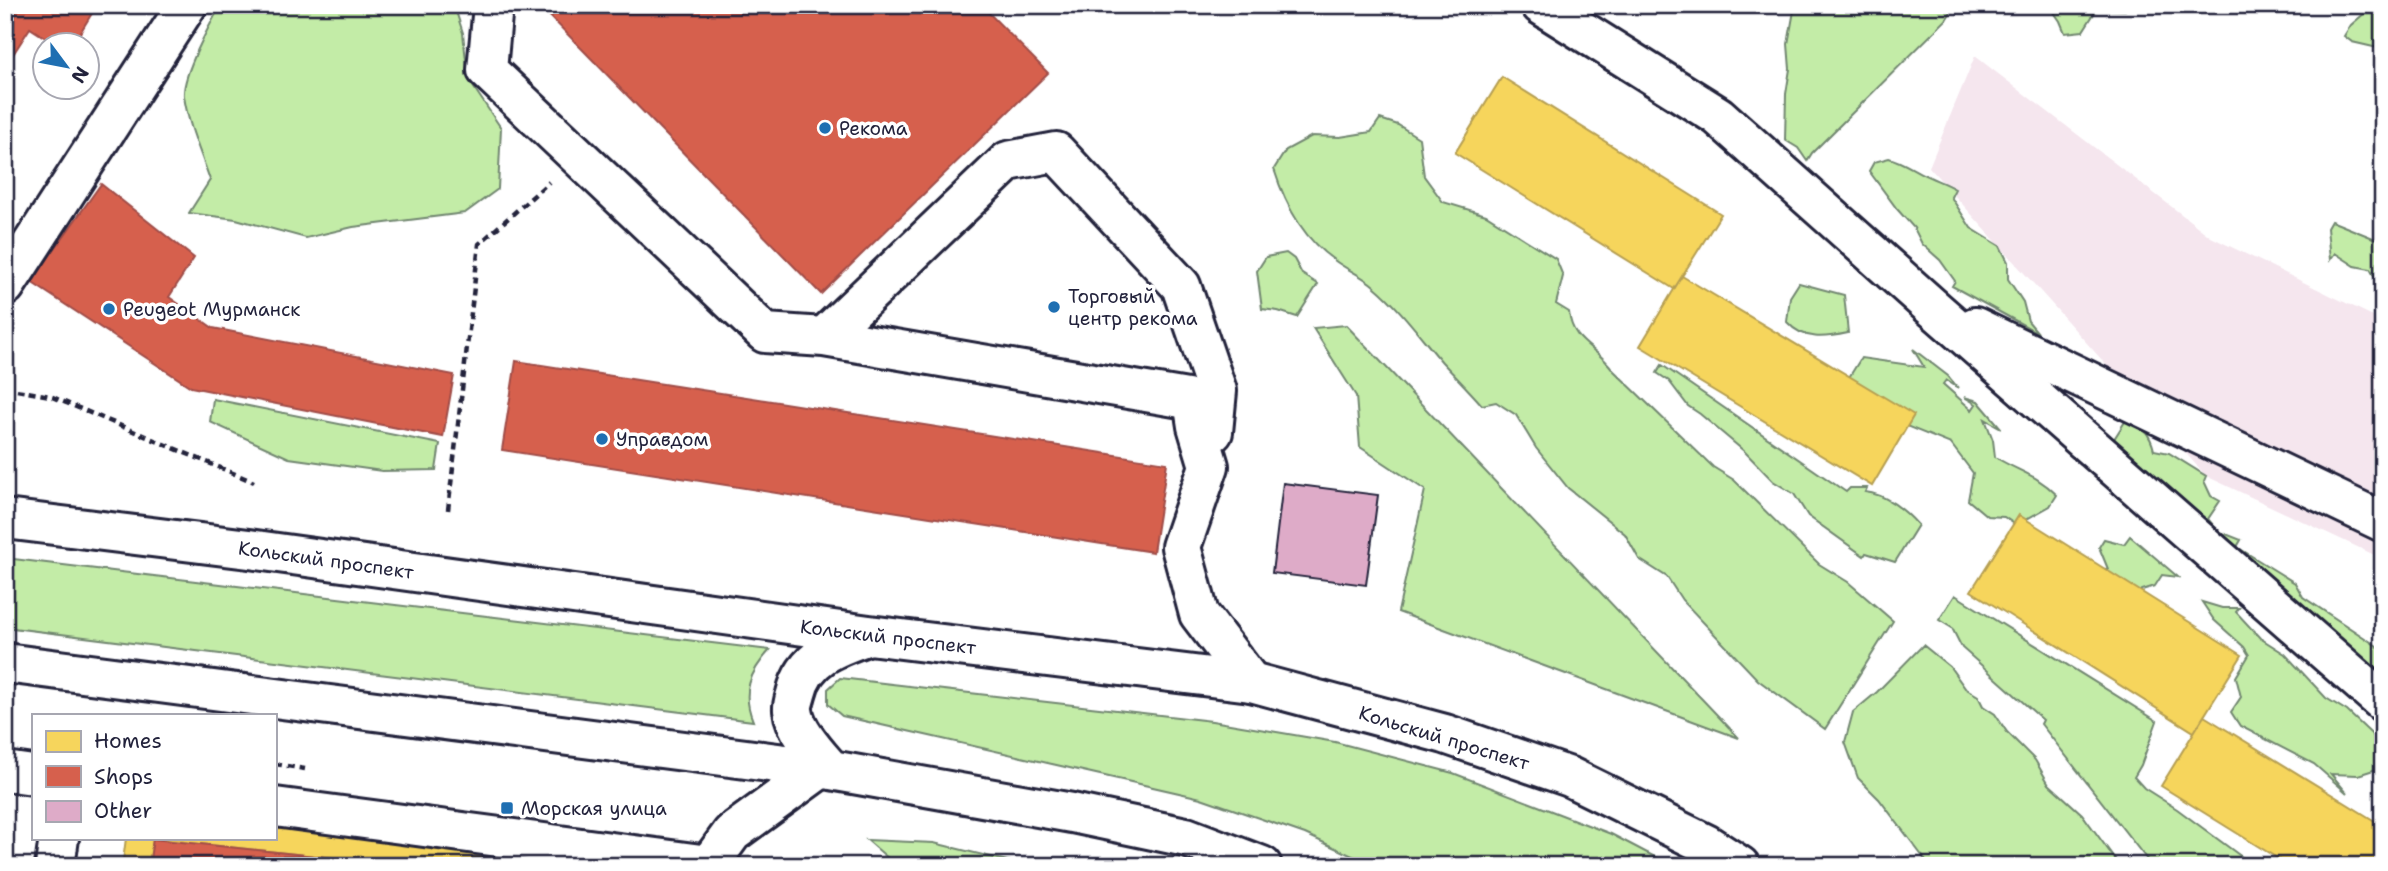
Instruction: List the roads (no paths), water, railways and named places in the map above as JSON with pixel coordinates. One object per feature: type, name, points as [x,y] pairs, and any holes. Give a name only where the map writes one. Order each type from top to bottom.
[{"type":"main road","points":[[5,286],[187,5]]},
{"type":"main road","points":[[493,5],[487,71],[765,332],[824,337],[1193,400],[1197,426],[1209,466]]},
{"type":"main road","points":[[1541,5],[1718,116],[2383,702]]},
{"type":"main road","points":[[824,337],[1008,161],[1056,152],[1181,286],[1217,391],[1209,466],[1181,547],[1199,614],[1251,682]]},
{"type":"main road","points":[[1932,307],[2383,522]]},
{"type":"main road","name":"Кольский проспект","points":[[5,519],[249,549],[869,635],[1251,682],[1445,734],[1570,778],[1706,844],[1740,866]]},
{"type":"main road","points":[[825,770],[806,742],[793,710],[799,680],[814,661],[835,646],[869,635]]},
{"type":"main road","points":[[5,663],[825,770],[1072,813],[1186,837],[1262,866]]},
{"type":"main road","points":[[276,807],[711,865],[732,833],[825,770]]},
{"type":"main road","points":[[5,771],[32,775]]},
{"type":"main road","points":[[55,866],[59,840]]},
{"type":"place","name":"Рекома","points":[[825,128]]},
{"type":"place","name":"Торговый центр рекома","points":[[1054,307]]},
{"type":"place","name":"Peugeot Мурманск","points":[[109,309]]},
{"type":"place","name":"Управдом","points":[[602,439]]},
{"type":"place","name":"Морская улица","points":[[507,808]]}]
